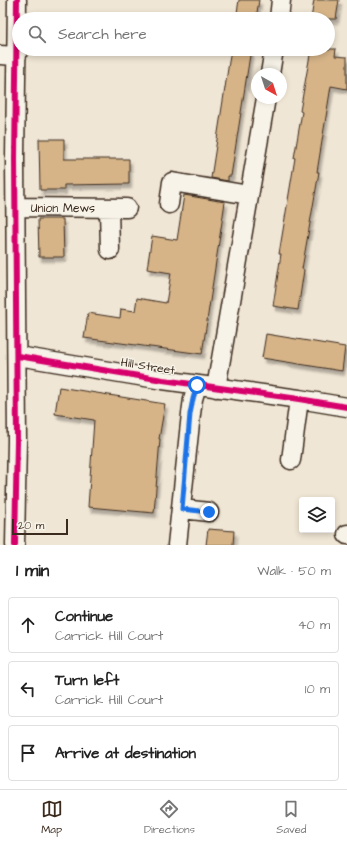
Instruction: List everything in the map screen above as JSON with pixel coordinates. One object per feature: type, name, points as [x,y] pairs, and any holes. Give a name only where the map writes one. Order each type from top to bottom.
[{"type":"street","points":[[15,12],[17,0]]},
{"type":"street","points":[[280,12],[281,0]]},
{"type":"street","points":[[12,31],[8,56],[8,158],[16,208],[18,356],[14,545]]},
{"type":"street","points":[[271,68],[273,56]]},
{"type":"street","points":[[216,388],[265,104]]},
{"type":"street","points":[[169,204],[172,182],[249,195]]},
{"type":"street","name":"Union Mews","points":[[16,208],[118,208],[110,250]]},
{"type":"street","name":"Hill Street","points":[[18,356],[216,388],[347,407]]},
{"type":"street","points":[[177,545],[182,509],[190,414],[197,385]]},
{"type":"street","points":[[291,460],[300,399]]},
{"type":"street","points":[[182,509],[209,512]]},
{"type":"building","points":[[239,0],[259,0],[257,12],[237,12]]},
{"type":"building","points":[[314,0],[339,0],[336,19],[335,12],[312,12]]},
{"type":"building","points":[[230,56],[250,56],[231,176],[228,176],[228,181],[211,178]]},
{"type":"building","points":[[310,56],[347,57],[347,89],[331,86],[317,172],[319,172],[302,269],[304,270],[298,310],[273,306],[281,254],[279,254],[302,112],[300,111]]},
{"type":"building","points":[[39,139],[64,139],[64,159],[129,159],[129,184],[64,185],[64,190],[40,190]]},
{"type":"building","points":[[184,195],[225,202],[202,354],[84,338],[88,313],[120,318],[121,309],[135,311],[137,298],[166,303],[171,273],[147,269],[152,236],[177,240]]},
{"type":"building","points":[[38,219],[63,219],[64,257],[39,257]]},
{"type":"building","points":[[266,334],[345,347],[342,371],[262,358]]},
{"type":"building","points":[[59,387],[165,404],[159,439],[154,513],[88,507],[94,420],[55,414]]},
{"type":"building","points":[[208,529],[234,531],[233,545],[206,545]]},
{"type":"cycle path","points":[[17,0],[17,12]]},
{"type":"cycle path","points":[[15,545],[17,441],[15,158],[16,56]]},
{"type":"cycle path","points":[[18,356],[163,380],[347,407]]},
{"type":"route","points":[[197,385],[190,414],[182,509],[209,512]]}]
